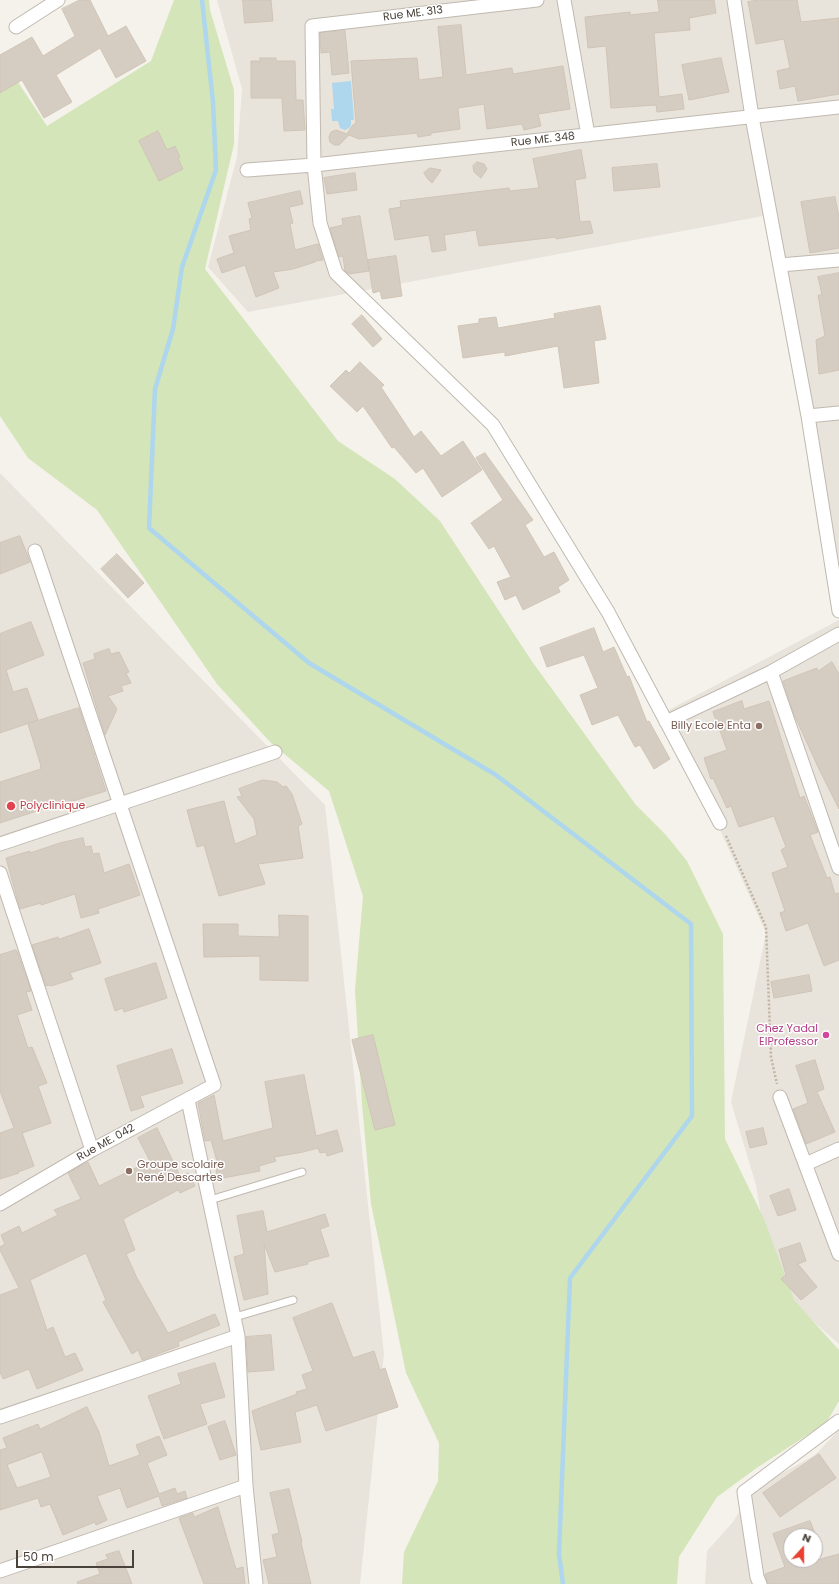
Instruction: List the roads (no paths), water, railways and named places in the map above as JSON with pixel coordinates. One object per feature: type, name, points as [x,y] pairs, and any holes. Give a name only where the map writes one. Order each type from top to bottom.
[{"type":"street","points":[[16,27],[58,0]]},
{"type":"street","name":"Rue ME. 313","points":[[314,165],[312,26],[538,0]]},
{"type":"street","points":[[564,0],[588,135]]},
{"type":"street","points":[[734,0],[752,117],[808,416],[839,611]]},
{"type":"street","name":"Rue ME. 348","points":[[247,170],[314,165],[839,107]]},
{"type":"street","points":[[314,165],[320,223],[336,273],[493,425],[608,612],[720,822]]},
{"type":"street","points":[[780,265],[839,260]]},
{"type":"street","points":[[808,416],[839,413]]},
{"type":"street","points":[[35,551],[118,804]]},
{"type":"street","points":[[666,722],[771,672],[839,634]]},
{"type":"street","points":[[771,672],[839,868]]},
{"type":"street","points":[[0,844],[275,752]]},
{"type":"street","name":"Rue ME. 042","points":[[0,1204],[92,1150],[214,1085],[118,804]]},
{"type":"street","points":[[0,873],[92,1150]]},
{"type":"street","points":[[780,1097],[839,1254]]},
{"type":"street","points":[[188,1100],[238,1336],[246,1486],[256,1584]]},
{"type":"street","points":[[806,1164],[839,1149]]},
{"type":"street","points":[[0,1417],[238,1336]]},
{"type":"street","points":[[760,1584],[757,1577],[744,1492],[839,1421]]},
{"type":"street","points":[[0,1572],[246,1486]]},
{"type":"lane","points":[[210,1200],[302,1172]]},
{"type":"lane","points":[[235,1317],[293,1300]]},
{"type":"water","points":[[351,81],[354,120],[351,120],[351,125],[345,130],[340,128],[338,121],[332,121],[331,109],[334,109],[332,83]]},
{"type":"waterway","points":[[202,0],[213,102],[216,170],[182,267],[173,329],[155,389],[149,528],[309,663],[496,775],[691,924],[692,1116],[570,1278],[559,1554],[563,1584]]},
{"type":"place","name":"Billy Ecole Enta","points":[[759,726]]},
{"type":"place","name":"Polyclinique","points":[[11,806]]},
{"type":"place","name":"Chez Yadal ElProfessor","points":[[826,1035]]},
{"type":"place","name":"Groupe scolaire René Descartes","points":[[129,1171]]}]
